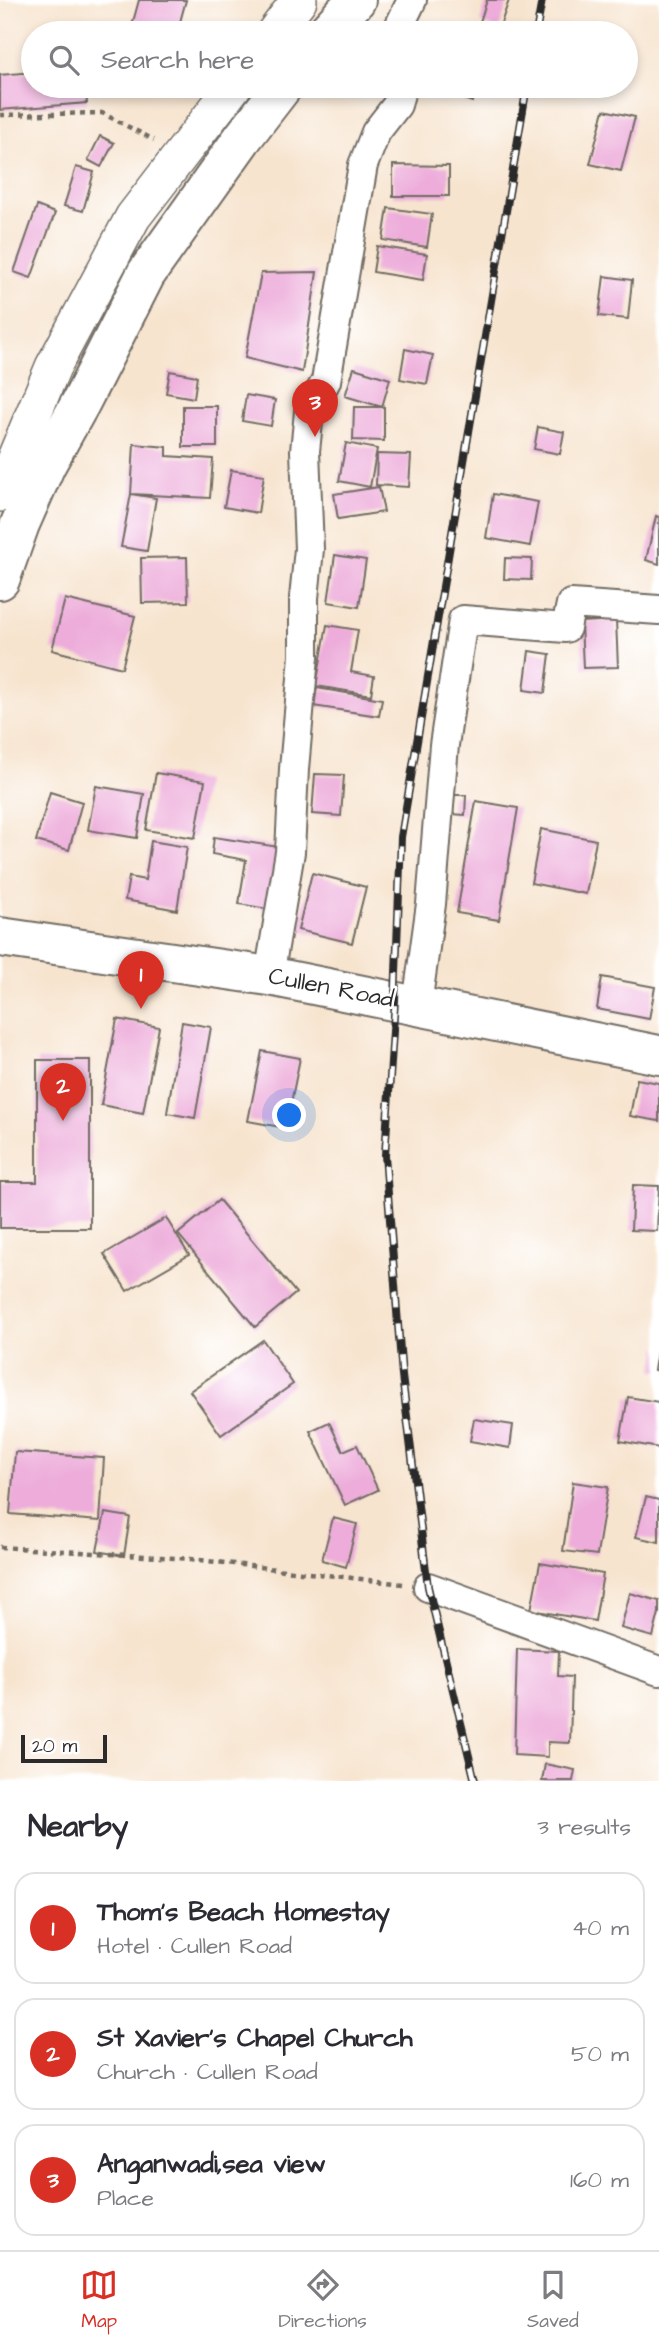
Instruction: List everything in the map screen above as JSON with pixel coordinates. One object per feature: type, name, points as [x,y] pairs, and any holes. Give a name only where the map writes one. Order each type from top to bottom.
[{"type":"main road","points":[[337,21],[356,0]]},
{"type":"main road","points":[[0,580],[20,524],[46,465],[146,274],[274,98]]},
{"type":"main road","name":"Cullen Road","points":[[0,937],[269,976],[659,1055]]},
{"type":"street","points":[[283,21],[299,0]]},
{"type":"street","points":[[402,21],[412,0]]},
{"type":"street","points":[[0,494],[53,367],[133,217],[225,98]]},
{"type":"street","points":[[269,976],[290,852],[304,656],[304,598],[309,549],[306,451],[309,412],[326,381],[363,165],[376,132],[397,105],[399,98]]},
{"type":"street","points":[[416,1005],[431,904],[444,745],[463,620],[566,628],[571,604],[659,610]]},
{"type":"street","points":[[428,1587],[659,1671]]},
{"type":"path","points":[[0,115],[102,113],[181,154]]},
{"type":"path","points":[[0,1547],[191,1559],[428,1587]]},
{"type":"building","points":[[139,0],[186,0],[180,21],[133,21]]},
{"type":"building","points":[[487,0],[509,0],[502,21],[480,21]]},
{"type":"building","points":[[21,73],[21,98],[86,98],[87,103],[0,110],[0,75]]},
{"type":"building","points":[[604,110],[635,117],[621,171],[590,164]]},
{"type":"building","points":[[100,136],[114,143],[101,167],[88,160]]},
{"type":"building","points":[[393,165],[449,166],[449,196],[393,196]]},
{"type":"building","points":[[76,167],[94,172],[83,211],[64,206]]},
{"type":"building","points":[[37,206],[55,213],[31,278],[14,272]]},
{"type":"building","points":[[388,208],[432,214],[427,247],[383,240]]},
{"type":"building","points":[[377,246],[427,254],[423,280],[373,272]]},
{"type":"building","points":[[317,272],[302,372],[245,358],[261,273]]},
{"type":"building","points":[[604,276],[632,280],[628,319],[599,316]]},
{"type":"building","points":[[405,349],[433,355],[427,384],[400,379]]},
{"type":"building","points":[[354,368],[390,379],[382,407],[345,396]]},
{"type":"building","points":[[170,371],[197,376],[194,398],[166,393]]},
{"type":"building","points":[[246,395],[275,400],[271,426],[242,421]]},
{"type":"building","points":[[183,406],[217,406],[217,447],[183,447]]},
{"type":"building","points":[[354,407],[384,407],[384,441],[353,440]]},
{"type":"building","points":[[538,427],[564,432],[560,454],[534,449]]},
{"type":"building","points":[[346,443],[377,449],[370,487],[339,481]]},
{"type":"building","points":[[134,444],[167,447],[167,456],[213,459],[210,498],[131,494]]},
{"type":"building","points":[[377,454],[411,455],[409,487],[376,485]]},
{"type":"building","points":[[231,470],[264,475],[258,513],[224,507]]},
{"type":"building","points":[[379,487],[384,512],[338,519],[334,494]]},
{"type":"building","points":[[131,494],[156,498],[147,551],[121,547]]},
{"type":"building","points":[[493,494],[538,502],[530,546],[486,538]]},
{"type":"building","points":[[656,516],[659,517],[659,564],[646,560]]},
{"type":"building","points":[[335,555],[366,560],[359,607],[328,602]]},
{"type":"building","points":[[187,557],[188,602],[142,603],[141,558]]},
{"type":"building","points":[[505,558],[532,559],[531,580],[504,579]]},
{"type":"building","points":[[65,599],[135,616],[122,668],[52,650]]},
{"type":"building","points":[[616,620],[618,667],[583,668],[581,622]]},
{"type":"building","points":[[327,625],[358,630],[351,672],[374,676],[371,695],[316,686]]},
{"type":"building","points":[[529,651],[550,654],[545,693],[524,690]]},
{"type":"building","points":[[317,688],[382,699],[379,716],[313,706]]},
{"type":"building","points":[[156,773],[205,781],[195,838],[146,830]]},
{"type":"building","points":[[315,774],[344,775],[341,816],[312,814]]},
{"type":"building","points":[[96,786],[144,794],[137,838],[88,830]]},
{"type":"building","points":[[50,792],[82,802],[69,850],[36,841]]},
{"type":"building","points":[[452,795],[466,795],[465,815],[451,814]]},
{"type":"building","points":[[476,801],[518,808],[499,920],[457,913]]},
{"type":"building","points":[[541,829],[596,840],[586,894],[531,883]]},
{"type":"building","points":[[214,837],[279,847],[268,909],[239,904],[246,860],[212,854]]},
{"type":"building","points":[[151,841],[187,847],[177,910],[125,900],[129,877],[145,880]]},
{"type":"building","points":[[312,873],[366,887],[352,943],[298,930]]},
{"type":"building","points":[[602,977],[655,987],[649,1019],[597,1009]]},
{"type":"building","points":[[117,1019],[159,1027],[143,1113],[101,1105]]},
{"type":"building","points":[[182,1022],[211,1027],[195,1118],[167,1113]]},
{"type":"building","points":[[262,1051],[300,1058],[286,1128],[248,1121]]},
{"type":"building","points":[[37,1060],[90,1060],[90,1228],[0,1228],[0,1182],[37,1182]]},
{"type":"building","points":[[637,1079],[659,1083],[659,1121],[630,1116]]},
{"type":"building","points":[[633,1185],[659,1186],[657,1231],[631,1230]]},
{"type":"building","points":[[219,1200],[296,1293],[255,1327],[178,1234]]},
{"type":"building","points":[[166,1218],[189,1255],[127,1291],[104,1254]]},
{"type":"building","points":[[263,1340],[293,1384],[221,1435],[190,1391]]},
{"type":"building","points":[[659,1346],[659,1371],[654,1370]]},
{"type":"building","points":[[628,1397],[659,1402],[659,1448],[620,1441]]},
{"type":"building","points":[[474,1419],[513,1425],[510,1448],[470,1441]]},
{"type":"building","points":[[329,1422],[343,1451],[357,1445],[378,1490],[345,1505],[310,1431]]},
{"type":"building","points":[[15,1452],[104,1458],[100,1521],[10,1514]]},
{"type":"building","points":[[573,1482],[608,1487],[597,1555],[563,1551]]},
{"type":"building","points":[[646,1497],[659,1500],[659,1542],[636,1537]]},
{"type":"building","points":[[105,1513],[130,1517],[124,1556],[97,1551]]},
{"type":"building","points":[[333,1518],[357,1524],[346,1567],[322,1560]]},
{"type":"building","points":[[540,1563],[603,1574],[595,1621],[531,1610]]},
{"type":"building","points":[[630,1593],[659,1601],[653,1637],[621,1628]]},
{"type":"building","points":[[517,1649],[559,1651],[558,1676],[572,1677],[570,1743],[548,1742],[548,1757],[514,1755]]},
{"type":"building","points":[[545,1764],[575,1770],[573,1781],[542,1781]]},
{"type":"railway","points":[[538,21],[542,0]]},
{"type":"railway","points":[[475,1781],[428,1587],[402,1376],[385,1155],[395,1000],[401,837],[525,98]]},
{"type":"place","name":"Anganwadi,sea view","points":[[315,437]]},
{"type":"place","name":"Thom's Beach Homestay","points":[[141,1009]]},
{"type":"place","name":"St Xavier's Chapel Church","points":[[63,1121]]}]
